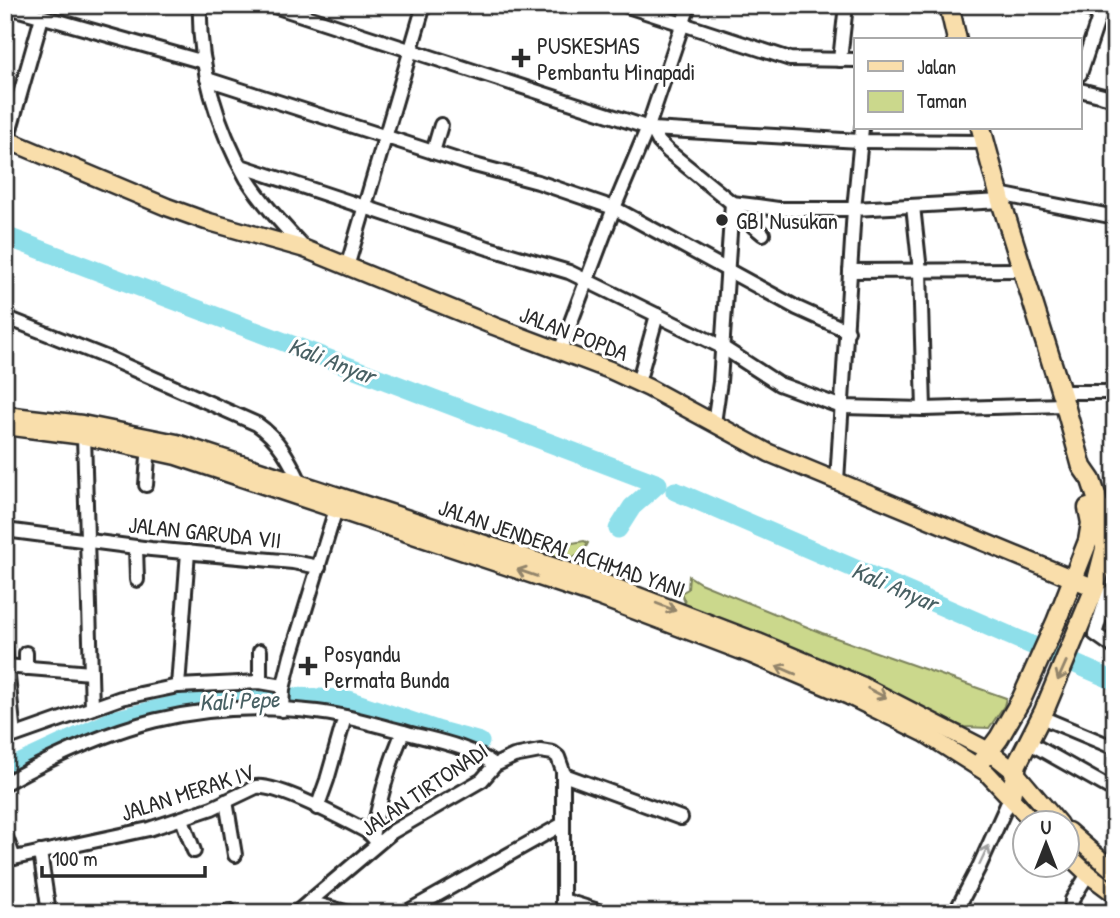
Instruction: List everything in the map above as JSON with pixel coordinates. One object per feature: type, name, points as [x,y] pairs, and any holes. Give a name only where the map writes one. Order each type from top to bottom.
[{"type":"highway","points":[[949,5],[957,38]]},
{"type":"highway","points":[[983,135],[1063,398],[1082,467],[1081,480],[1092,501],[1109,556],[1106,592],[1079,632],[1015,772],[1010,796]]},
{"type":"highway","points":[[978,766],[1022,698],[1056,622],[1090,532],[1092,501]]},
{"type":"main road","name":"JALAN POPDA","points":[[6,139],[167,207],[305,249],[638,383],[769,453],[1106,592]]},
{"type":"main road","name":"JALAN JENDERAL ACHMAD YANI","points":[[5,415],[82,424],[149,443],[176,456],[336,509],[460,544]]},
{"type":"main road","name":"JALAN JENDERAL ACHMAD YANI","points":[[5,426],[149,443],[177,443],[301,484],[460,544],[758,642],[851,681],[989,751],[1015,772],[1048,810]]},
{"type":"main road","name":"JALAN JENDERAL ACHMAD YANI","points":[[563,578],[849,696],[924,733],[978,766],[1023,810]]},
{"type":"main road","points":[[1041,810],[1044,805]]},
{"type":"main road","points":[[1082,843],[1115,872]]},
{"type":"main road","points":[[1082,869],[1115,894]]},
{"type":"street","points":[[200,5],[207,79],[229,145],[249,181],[305,249]]},
{"type":"street","points":[[271,5],[650,128],[983,135]]},
{"type":"street","points":[[347,267],[424,5]]},
{"type":"street","points":[[624,5],[790,59],[854,60]]},
{"type":"street","points":[[560,351],[614,208],[650,128],[681,23],[689,5]]},
{"type":"street","points":[[839,60],[846,5]]},
{"type":"street","points":[[1072,5],[1101,9],[1082,68]]},
{"type":"street","points":[[5,6],[204,62]]},
{"type":"street","points":[[6,139],[42,17]]},
{"type":"street","points":[[207,79],[614,208],[797,308],[848,331]]},
{"type":"street","points":[[1082,91],[1115,99]]},
{"type":"street","points":[[433,152],[442,125]]},
{"type":"street","points":[[650,128],[668,151],[763,234]]},
{"type":"street","points":[[837,481],[861,134]]},
{"type":"street","points":[[241,166],[488,248],[544,263],[722,347],[779,384],[842,407],[924,409],[1115,392]]},
{"type":"street","points":[[732,205],[778,209],[854,209],[1000,198],[1115,217]]},
{"type":"street","points":[[714,424],[718,404],[732,205]]},
{"type":"street","points":[[913,206],[920,271],[924,409]]},
{"type":"street","points":[[850,271],[1023,270]]},
{"type":"street","points":[[638,383],[657,315]]},
{"type":"street","points":[[5,317],[108,358],[257,424],[267,431],[289,458],[301,484]]},
{"type":"street","points":[[84,436],[92,708]]},
{"type":"street","points":[[146,485],[149,443]]},
{"type":"street","points":[[1092,501],[1115,513]]},
{"type":"street","points":[[283,696],[336,509]]},
{"type":"street","name":"JALAN GARUDA VII","points":[[5,530],[319,567]]},
{"type":"street","points":[[136,547],[137,580]]},
{"type":"street","points":[[178,686],[188,552]]},
{"type":"street","points":[[1082,558],[1109,556]]},
{"type":"street","points":[[1106,592],[1095,634],[1115,648]]},
{"type":"street","points":[[5,647],[10,737],[121,698],[178,686],[260,682],[318,712],[474,752],[495,765]]},
{"type":"street","points":[[260,652],[260,682]]},
{"type":"street","points":[[26,653],[26,668]]},
{"type":"street","points":[[6,666],[91,673]]},
{"type":"street","points":[[5,783],[43,762],[99,737],[164,716],[283,696]]},
{"type":"street","points":[[1043,714],[1115,748]]},
{"type":"street","points":[[317,808],[345,717]]},
{"type":"street","points":[[375,840],[386,777],[403,732]]},
{"type":"street","points":[[1028,742],[1115,791]]},
{"type":"street","name":"JALAN TIRTONADI","points":[[296,913],[375,840],[482,780],[495,765],[514,755],[540,751],[553,753],[558,757],[564,775]]},
{"type":"street","points":[[604,913],[563,906],[564,775],[681,818]]},
{"type":"street","name":"JALAN MERAK IV","points":[[9,859],[139,831],[182,818],[264,786],[286,793],[366,831],[375,840]]},
{"type":"street","points":[[955,913],[984,857],[1010,796]]},
{"type":"street","points":[[226,801],[235,855]]},
{"type":"street","points":[[182,818],[194,851]]},
{"type":"street","points":[[405,913],[563,824]]},
{"type":"street","points":[[5,835],[9,859]]},
{"type":"street","points":[[40,852],[49,913]]},
{"type":"street","points":[[1071,913],[1072,900],[1087,874]]},
{"type":"street","points":[[309,902],[349,913]]},
{"type":"green space","points":[[584,541],[588,543],[582,555],[568,558],[564,564],[545,558],[549,547]]},
{"type":"green space","points":[[689,576],[700,583],[822,633],[1006,698],[1004,706],[989,728],[964,727],[679,607],[685,602],[681,593],[688,589]]},
{"type":"waterway","name":"Kali Anyar","points":[[5,236],[658,484],[632,507],[618,529]]},
{"type":"waterway","name":"Kali Anyar","points":[[675,491],[1115,681]]},
{"type":"waterway","name":"Kali Pepe","points":[[5,770],[113,720],[196,700],[268,696],[345,699],[480,742]]},
{"type":"place","name":"PUSKESMAS Pembantu Minapadi","points":[[521,58]]},
{"type":"place","name":"GBI Nusukan","points":[[722,220]]},
{"type":"place","name":"Posyandu Permata Bunda","points":[[308,666]]}]
